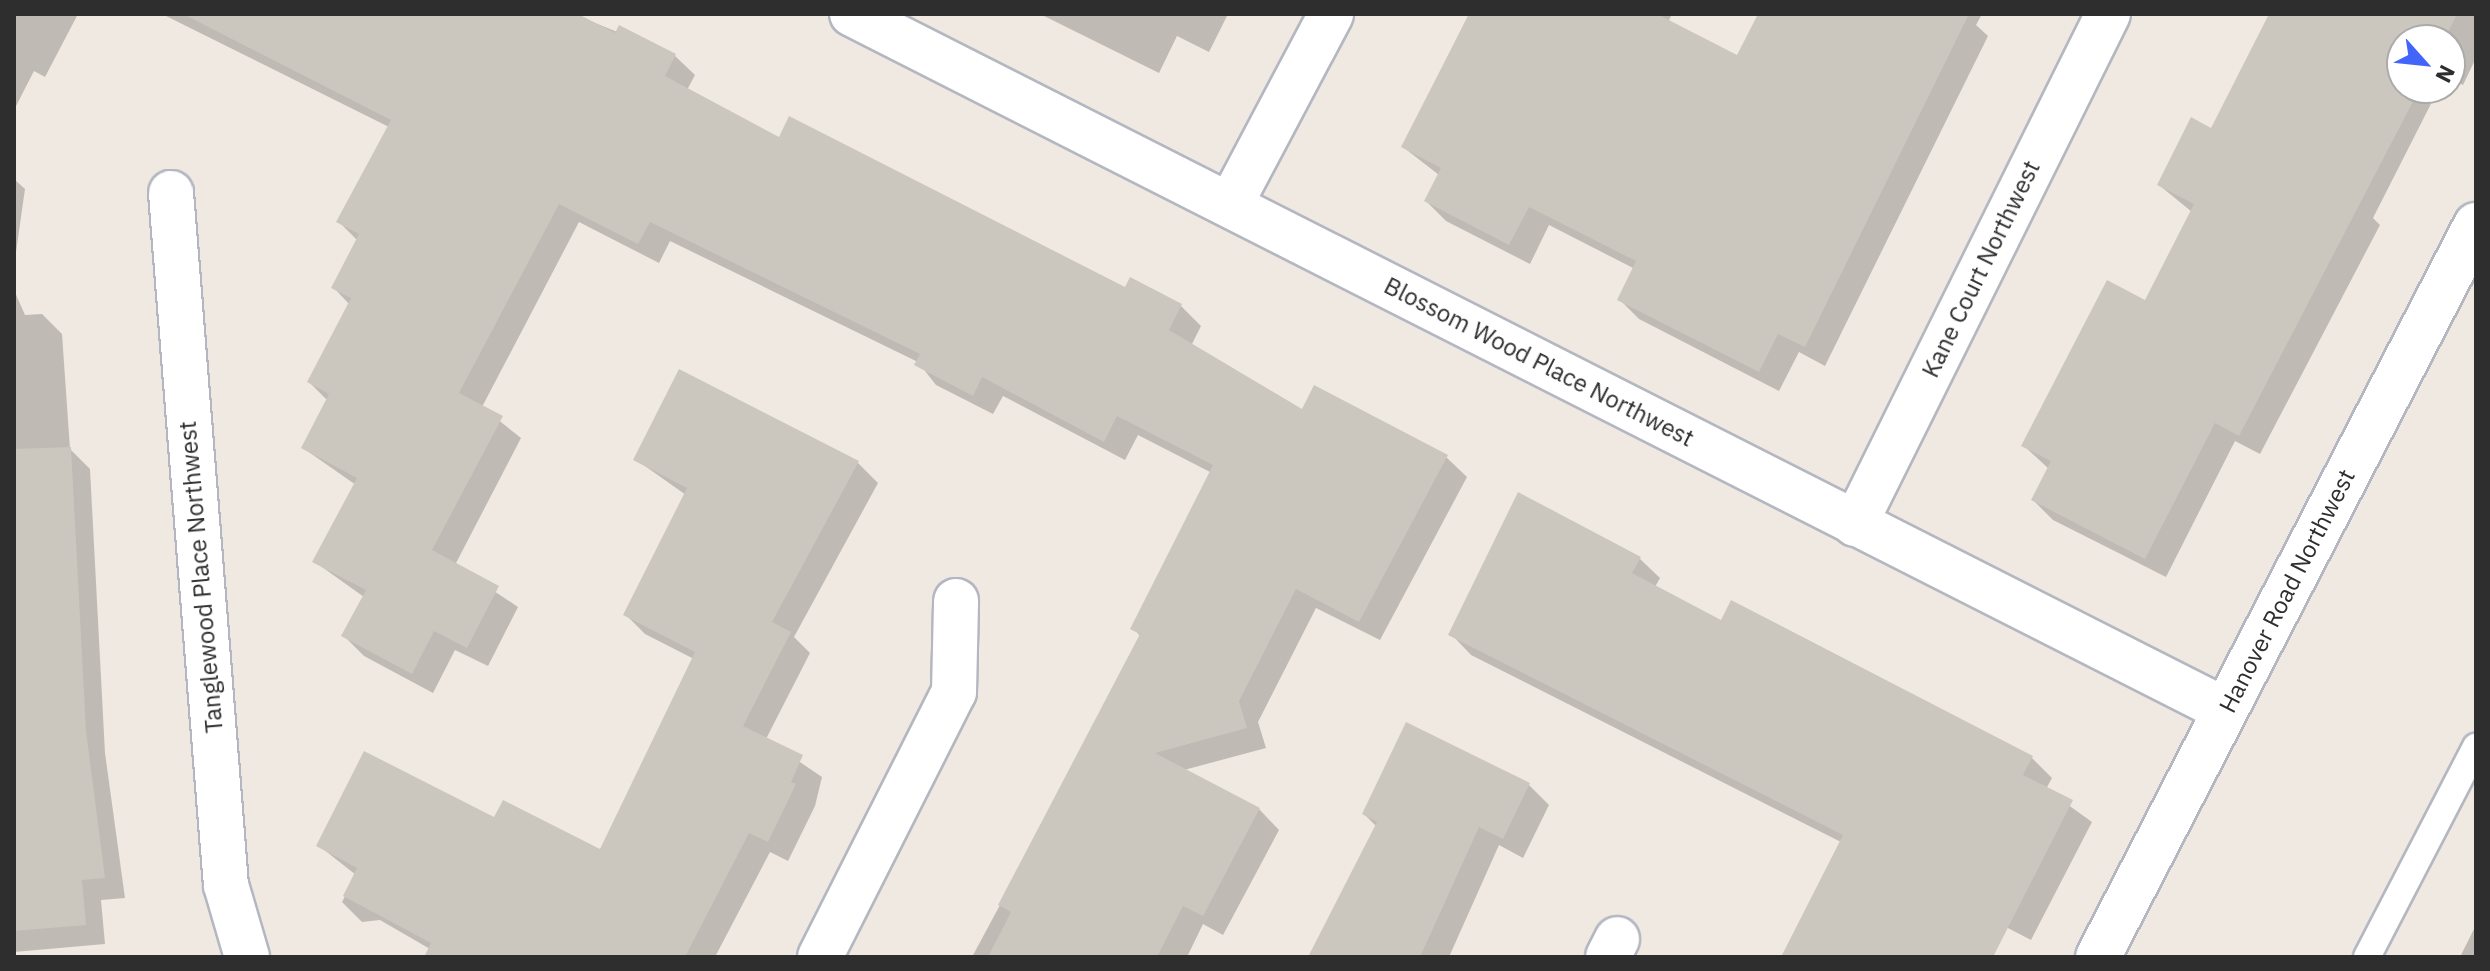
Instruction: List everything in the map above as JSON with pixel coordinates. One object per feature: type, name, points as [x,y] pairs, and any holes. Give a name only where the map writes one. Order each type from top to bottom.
[{"type":"street","name":"Blossom Wood Place Northwest","points":[[852,14],[2225,710]]},
{"type":"street","points":[[1230,205],[1331,14]]},
{"type":"street","name":"Kane Court Northwest","points":[[1855,524],[2108,14]]},
{"type":"street","name":"Tanglewood Place Northwest","points":[[171,193],[226,885],[247,957]]},
{"type":"street","name":"Hanover Road Northwest","points":[[2098,957],[2476,225]]},
{"type":"street","points":[[820,957],[954,692],[956,601]]},
{"type":"lane","points":[[2367,957],[2476,747]]},
{"type":"building","points":[[183,14],[578,14],[615,33],[619,25],[676,54],[665,76],[779,137],[789,116],[1125,287],[1130,277],[1182,304],[1169,330],[1302,409],[1314,385],[1448,455],[1359,622],[1296,589],[1239,701],[1247,728],[1155,753],[1260,808],[1203,916],[1183,906],[1157,957],[988,957],[1011,912],[998,905],[1140,634],[1130,629],[1213,465],[1117,416],[1104,442],[982,377],[973,396],[914,365],[920,354],[650,222],[638,244],[559,204],[459,393],[503,416],[432,550],[499,586],[467,648],[434,631],[412,674],[341,636],[366,590],[312,562],[357,478],[301,448],[329,394],[307,382],[351,298],[331,288],[359,234],[336,222],[391,120]]},
{"type":"building","points":[[1469,14],[1657,14],[1737,55],[1758,14],[1969,14],[1805,347],[1778,334],[1759,372],[1617,300],[1636,261],[1529,207],[1509,245],[1424,201],[1441,168],[1401,147]]},
{"type":"building","points":[[2269,14],[2457,14],[2452,24],[2386,24],[2386,104],[2412,104],[2239,436],[2215,423],[2145,559],[2031,500],[2051,461],[2021,446],[2107,280],[2145,300],[2194,204],[2157,185],[2191,117],[2211,128]]},
{"type":"building","points":[[679,369],[859,461],[772,622],[791,632],[743,726],[803,755],[791,782],[796,784],[768,842],[749,833],[685,957],[424,957],[431,943],[343,896],[357,868],[316,846],[364,751],[494,817],[503,800],[600,849],[695,652],[623,615],[687,488],[633,460]]},
{"type":"building","points":[[71,447],[86,731],[105,878],[82,880],[86,925],[14,931],[14,449]]},
{"type":"building","points":[[1518,492],[1641,557],[1632,573],[1721,620],[1731,600],[2033,756],[2023,775],[2073,800],[1993,957],[1781,957],[1843,835],[1448,635]]},
{"type":"building","points":[[1406,722],[1530,783],[1503,839],[1479,827],[1420,957],[1308,957],[1377,822],[1362,814]]}]
